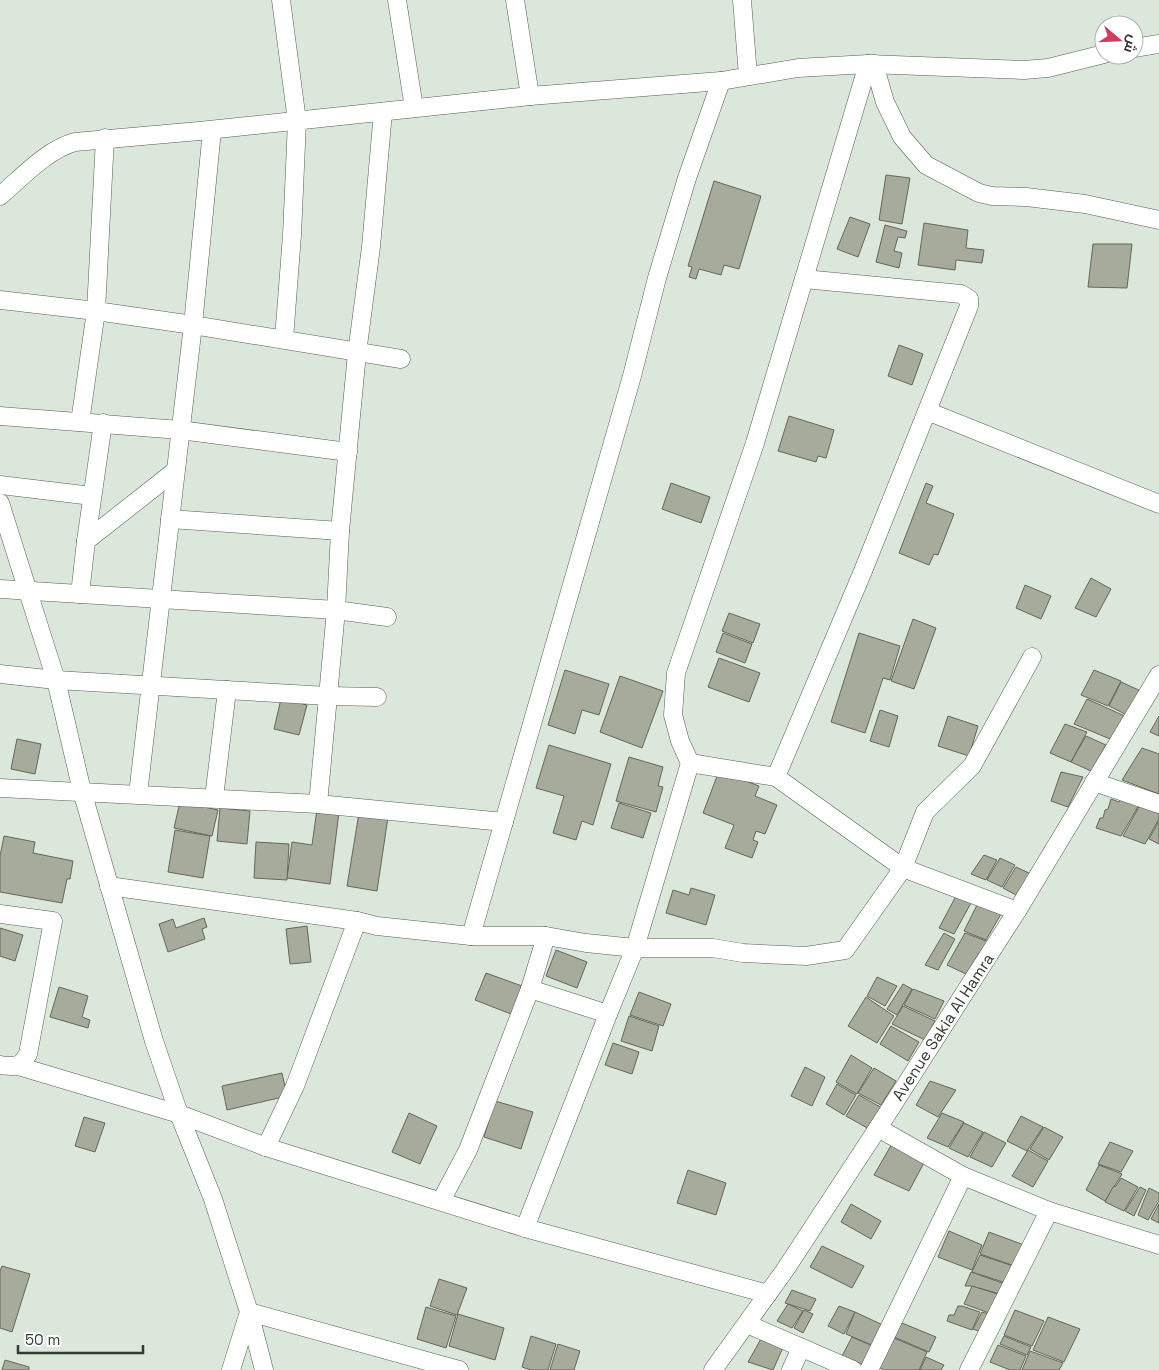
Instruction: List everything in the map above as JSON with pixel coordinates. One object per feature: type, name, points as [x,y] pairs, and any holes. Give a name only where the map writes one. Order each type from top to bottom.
[{"type":"street","points":[[281,0],[297,121],[292,235],[284,339]]},
{"type":"street","points":[[397,0],[414,108]]},
{"type":"street","points":[[515,0],[530,96]]},
{"type":"street","points":[[742,0],[748,76]]},
{"type":"street","points":[[1144,46],[1159,44]]},
{"type":"street","points":[[0,196],[63,145],[105,138],[212,130],[530,96],[721,81],[798,68],[871,64],[1024,70],[1048,68],[1094,56]]},
{"type":"street","points":[[871,64],[885,102],[902,137],[926,165],[980,193],[992,196],[1026,197],[1085,204],[1159,220]]},
{"type":"street","points":[[525,1228],[608,1014],[636,948],[690,763],[680,741],[673,715],[676,672],[755,442],[871,64]]},
{"type":"street","points":[[472,936],[629,385],[660,269],[687,178],[721,81]]},
{"type":"street","points":[[318,804],[336,610],[340,531],[357,353],[371,246],[383,112]]},
{"type":"street","points":[[138,794],[193,325],[212,130]]},
{"type":"street","points":[[80,422],[96,310],[105,138]]},
{"type":"street","points":[[776,777],[863,571],[967,312],[969,299],[961,294],[804,278]]},
{"type":"street","points":[[0,300],[96,310],[401,359]]},
{"type":"street","points":[[927,411],[1159,504]]},
{"type":"street","points":[[0,416],[180,430],[348,452]]},
{"type":"street","points":[[80,594],[103,424]]},
{"type":"street","points":[[86,541],[175,471]]},
{"type":"street","points":[[0,485],[92,496]]},
{"type":"street","points":[[0,505],[56,680],[82,791],[154,1041],[179,1114],[213,1199],[249,1312],[264,1370]]},
{"type":"street","points":[[170,519],[340,531]]},
{"type":"street","points":[[0,590],[336,610],[387,617]]},
{"type":"street","points":[[109,886],[357,921],[377,926],[472,936],[546,936],[586,943],[636,948],[713,948],[743,953],[806,956],[845,950],[903,868],[926,812],[972,766],[1032,657]]},
{"type":"street","points":[[0,674],[56,680],[150,686],[377,697]]},
{"type":"street","name":"Avenue Sakia Al Hamra","points":[[713,1370],[785,1270],[878,1128],[1017,911],[1159,675]]},
{"type":"street","points":[[214,798],[227,690]]},
{"type":"street","points":[[690,763],[776,777],[903,868],[1017,911]]},
{"type":"street","points":[[1094,782],[1159,804]]},
{"type":"street","points":[[0,788],[318,804],[504,822]]},
{"type":"street","points":[[0,914],[53,921],[28,1054],[24,1062],[18,1066]]},
{"type":"street","points":[[266,1147],[295,1086],[357,921]]},
{"type":"street","points":[[441,1200],[468,1150],[530,988],[546,936]]},
{"type":"street","points":[[530,988],[608,1014]]},
{"type":"street","points":[[0,1065],[18,1066],[179,1114],[266,1147],[441,1200],[525,1228],[768,1294]]},
{"type":"street","points":[[878,1128],[963,1176],[1049,1211],[1159,1245]]},
{"type":"street","points":[[869,1370],[963,1176]]},
{"type":"street","points":[[969,1370],[1049,1211]]},
{"type":"street","points":[[231,1370],[249,1312]]},
{"type":"street","points":[[249,1312],[459,1370]]},
{"type":"street","points":[[747,1324],[853,1370]]},
{"type":"street","points":[[791,1370],[801,1348]]},
{"type":"building","points":[[886,175],[910,178],[902,224],[879,220]]},
{"type":"building","points":[[714,181],[761,196],[739,269],[724,265],[721,275],[699,269],[696,279],[689,277],[692,267],[688,266]]},
{"type":"building","points":[[850,217],[870,224],[858,257],[837,249]]},
{"type":"building","points":[[924,223],[968,230],[966,248],[984,250],[982,263],[956,260],[955,270],[918,265]]},
{"type":"building","points":[[885,225],[907,231],[905,238],[898,237],[894,251],[902,253],[899,268],[876,262]]},
{"type":"building","points":[[1093,244],[1132,244],[1127,288],[1088,287]]},
{"type":"building","points":[[899,345],[923,354],[912,385],[888,376]]},
{"type":"building","points":[[789,416],[834,430],[826,458],[818,456],[816,462],[778,451]]},
{"type":"building","points":[[671,483],[710,497],[701,523],[662,509]]},
{"type":"building","points":[[926,483],[933,486],[926,503],[954,514],[938,555],[934,554],[929,565],[899,553]]},
{"type":"building","points":[[1091,578],[1111,589],[1096,617],[1075,608]]},
{"type":"building","points":[[1025,585],[1051,596],[1041,619],[1016,608]]},
{"type":"building","points":[[729,613],[760,624],[753,643],[722,631]]},
{"type":"building","points":[[913,619],[936,628],[914,689],[891,681]]},
{"type":"building","points":[[723,633],[752,644],[745,663],[716,652]]},
{"type":"building","points":[[859,633],[900,646],[890,680],[883,678],[865,733],[831,722]]},
{"type":"building","points":[[719,658],[760,673],[749,702],[708,687]]},
{"type":"building","points":[[565,670],[609,684],[599,715],[582,710],[575,734],[548,725]]},
{"type":"building","points":[[1094,670],[1121,681],[1108,706],[1081,695]]},
{"type":"building","points":[[620,676],[663,691],[642,748],[600,732]]},
{"type":"building","points":[[1121,682],[1143,692],[1129,716],[1109,706]]},
{"type":"building","points":[[281,699],[307,705],[299,735],[274,729]]},
{"type":"building","points":[[1087,699],[1127,717],[1115,741],[1074,724]]},
{"type":"building","points":[[880,710],[898,716],[889,747],[870,741]]},
{"type":"building","points":[[948,716],[978,726],[969,756],[938,746]]},
{"type":"building","points":[[1159,716],[1159,736],[1150,732]]},
{"type":"building","points":[[1065,724],[1087,732],[1071,762],[1050,753]]},
{"type":"building","points":[[1086,736],[1106,745],[1091,771],[1071,762]]},
{"type":"building","points":[[17,739],[41,744],[35,774],[11,769]]},
{"type":"building","points":[[549,745],[611,764],[593,825],[582,821],[576,840],[553,833],[564,796],[536,788]]},
{"type":"building","points":[[1142,748],[1159,754],[1159,794],[1122,780]]},
{"type":"building","points":[[629,757],[663,767],[658,786],[663,787],[656,812],[616,801]]},
{"type":"building","points":[[719,771],[759,786],[755,796],[777,805],[765,834],[756,831],[753,840],[758,842],[752,858],[725,848],[734,825],[703,813]]},
{"type":"building","points":[[1061,772],[1083,777],[1068,807],[1051,801]]},
{"type":"building","points":[[1111,799],[1119,802],[1121,799],[1139,805],[1121,836],[1096,828],[1100,818],[1103,818],[1105,810],[1108,809]]},
{"type":"building","points":[[180,802],[218,810],[212,836],[174,828]]},
{"type":"building","points":[[619,803],[651,813],[643,838],[611,828]]},
{"type":"building","points":[[1140,805],[1159,812],[1159,819],[1145,844],[1123,836]]},
{"type":"building","points":[[220,808],[250,811],[247,844],[217,841]]},
{"type":"building","points":[[317,809],[339,812],[330,884],[287,878],[292,842],[312,845]]},
{"type":"building","points":[[359,813],[388,817],[377,891],[347,886]]},
{"type":"building","points":[[1159,821],[1159,844],[1149,839]]},
{"type":"building","points":[[175,830],[210,836],[203,878],[168,872]]},
{"type":"building","points":[[4,836],[35,842],[33,853],[73,861],[70,879],[67,879],[62,903],[0,892],[0,856]]},
{"type":"building","points":[[256,842],[289,844],[287,880],[254,878]]},
{"type":"building","points":[[984,855],[997,860],[986,880],[971,874]]},
{"type":"building","points":[[1000,858],[1015,865],[1002,887],[987,880]]},
{"type":"building","points":[[1016,867],[1031,874],[1018,896],[1003,888]]},
{"type":"building","points":[[691,888],[715,895],[706,925],[666,913],[673,890],[689,895]]},
{"type":"building","points":[[956,896],[971,903],[954,934],[939,928]]},
{"type":"building","points":[[978,903],[1001,914],[986,940],[964,931]]},
{"type":"building","points":[[204,918],[207,927],[202,929],[205,939],[168,952],[159,924],[173,919],[176,928]]},
{"type":"building","points":[[307,926],[311,962],[290,964],[286,929]]},
{"type":"building","points":[[0,928],[23,935],[15,961],[0,956]]},
{"type":"building","points":[[944,933],[955,939],[938,970],[925,965]]},
{"type":"building","points":[[965,933],[989,942],[983,951],[979,953],[966,974],[947,965]]},
{"type":"building","points":[[556,950],[587,962],[577,988],[546,976]]},
{"type":"building","points":[[486,973],[522,986],[511,1014],[475,1000]]},
{"type":"building","points":[[877,977],[897,986],[885,1006],[867,996]]},
{"type":"building","points":[[903,984],[912,989],[897,1015],[887,1009]]},
{"type":"building","points":[[59,987],[88,996],[82,1017],[90,1020],[88,1028],[50,1017]]},
{"type":"building","points":[[913,989],[944,1001],[935,1019],[904,1005]]},
{"type":"building","points":[[639,992],[671,1004],[663,1026],[630,1015]]},
{"type":"building","points":[[866,997],[894,1016],[877,1043],[848,1026]]},
{"type":"building","points":[[903,1006],[935,1021],[925,1040],[892,1024]]},
{"type":"building","points":[[629,1016],[659,1026],[652,1051],[621,1041]]},
{"type":"building","points":[[891,1026],[919,1042],[908,1061],[880,1044]]},
{"type":"building","points":[[613,1043],[639,1052],[632,1074],[605,1065]]},
{"type":"building","points":[[851,1055],[872,1068],[857,1094],[836,1082]]},
{"type":"building","points":[[805,1067],[825,1077],[812,1106],[791,1096]]},
{"type":"building","points":[[874,1068],[896,1081],[881,1105],[858,1093]]},
{"type":"building","points":[[282,1073],[287,1096],[227,1110],[222,1086]]},
{"type":"building","points":[[930,1081],[956,1090],[938,1117],[916,1105]]},
{"type":"building","points":[[837,1084],[856,1095],[844,1115],[826,1104]]},
{"type":"building","points":[[859,1095],[882,1108],[869,1129],[846,1116]]},
{"type":"building","points":[[495,1101],[533,1112],[521,1149],[484,1137]]},
{"type":"building","points":[[409,1113],[437,1126],[420,1164],[392,1152]]},
{"type":"building","points":[[942,1113],[964,1122],[948,1147],[927,1138]]},
{"type":"building","points":[[1021,1116],[1043,1127],[1027,1151],[1007,1141]]},
{"type":"building","points":[[84,1117],[105,1123],[95,1152],[75,1146]]},
{"type":"building","points":[[964,1123],[983,1132],[968,1157],[949,1148]]},
{"type":"building","points":[[1044,1127],[1063,1137],[1049,1160],[1030,1149]]},
{"type":"building","points":[[984,1132],[1006,1143],[992,1167],[970,1157]]},
{"type":"building","points":[[893,1142],[926,1159],[909,1191],[874,1175]]},
{"type":"building","points":[[1110,1142],[1133,1151],[1121,1172],[1098,1164]]},
{"type":"building","points":[[1028,1150],[1048,1161],[1033,1187],[1012,1176]]},
{"type":"building","points":[[1099,1165],[1122,1174],[1105,1201],[1086,1190]]},
{"type":"building","points":[[688,1170],[726,1183],[716,1215],[677,1203]]},
{"type":"building","points":[[1121,1178],[1138,1187],[1124,1211],[1105,1202],[1113,1187],[1116,1186]]},
{"type":"building","points":[[1140,1187],[1146,1190],[1134,1216],[1125,1211]]},
{"type":"building","points":[[1149,1188],[1159,1193],[1159,1201],[1148,1220],[1138,1215]]},
{"type":"building","points":[[851,1204],[881,1221],[871,1239],[841,1222]]},
{"type":"building","points":[[1159,1204],[1159,1223],[1151,1219]]},
{"type":"building","points":[[949,1231],[982,1245],[972,1270],[938,1257]]},
{"type":"building","points":[[989,1232],[1024,1245],[1015,1266],[980,1254]]},
{"type":"building","points":[[822,1246],[864,1266],[852,1288],[810,1267]]},
{"type":"building","points":[[980,1255],[1013,1266],[1006,1283],[972,1272]]},
{"type":"building","points":[[2,1266],[30,1274],[12,1332],[0,1328],[0,1271]]},
{"type":"building","points":[[971,1272],[1005,1284],[1000,1294],[965,1286]]},
{"type":"building","points":[[439,1279],[467,1288],[457,1315],[430,1306]]},
{"type":"building","points":[[972,1286],[1004,1296],[995,1315],[964,1304]]},
{"type":"building","points":[[792,1290],[816,1299],[810,1311],[785,1303]]},
{"type":"building","points":[[788,1304],[803,1311],[792,1328],[777,1321]]},
{"type":"building","points":[[839,1306],[855,1312],[844,1334],[828,1326]]},
{"type":"building","points":[[958,1306],[980,1312],[972,1330],[947,1321],[949,1315],[954,1315]]},
{"type":"building","points":[[426,1307],[456,1316],[446,1348],[417,1339]]},
{"type":"building","points":[[804,1310],[813,1314],[803,1333],[794,1328]]},
{"type":"building","points":[[1015,1310],[1044,1321],[1032,1346],[1004,1335]]},
{"type":"building","points":[[855,1312],[887,1327],[876,1347],[846,1334]]},
{"type":"building","points":[[982,1312],[993,1315],[984,1333],[973,1329]]},
{"type":"building","points":[[458,1314],[504,1328],[495,1360],[449,1346]]},
{"type":"building","points":[[1048,1317],[1080,1329],[1064,1362],[1033,1350]]},
{"type":"building","points":[[902,1323],[936,1337],[929,1352],[894,1337]]},
{"type":"building","points":[[531,1336],[556,1344],[548,1370],[531,1370],[522,1367]]},
{"type":"building","points":[[1004,1336],[1031,1347],[1027,1355],[1000,1344]]},
{"type":"building","points":[[762,1337],[785,1343],[773,1370],[748,1362]]},
{"type":"building","points":[[852,1337],[875,1347],[866,1366],[842,1356]]},
{"type":"building","points":[[894,1338],[927,1352],[919,1370],[884,1370],[879,1367]]},
{"type":"building","points":[[558,1344],[580,1351],[574,1370],[550,1370]]},
{"type":"building","points":[[998,1345],[1026,1356],[1020,1370],[1010,1370],[990,1362]]},
{"type":"building","points":[[1030,1351],[1063,1363],[1059,1370],[1022,1370]]},
{"type":"building","points":[[926,1357],[944,1365],[941,1370],[920,1370]]},
{"type":"building","points":[[5,1360],[29,1367],[29,1370],[2,1370]]}]
